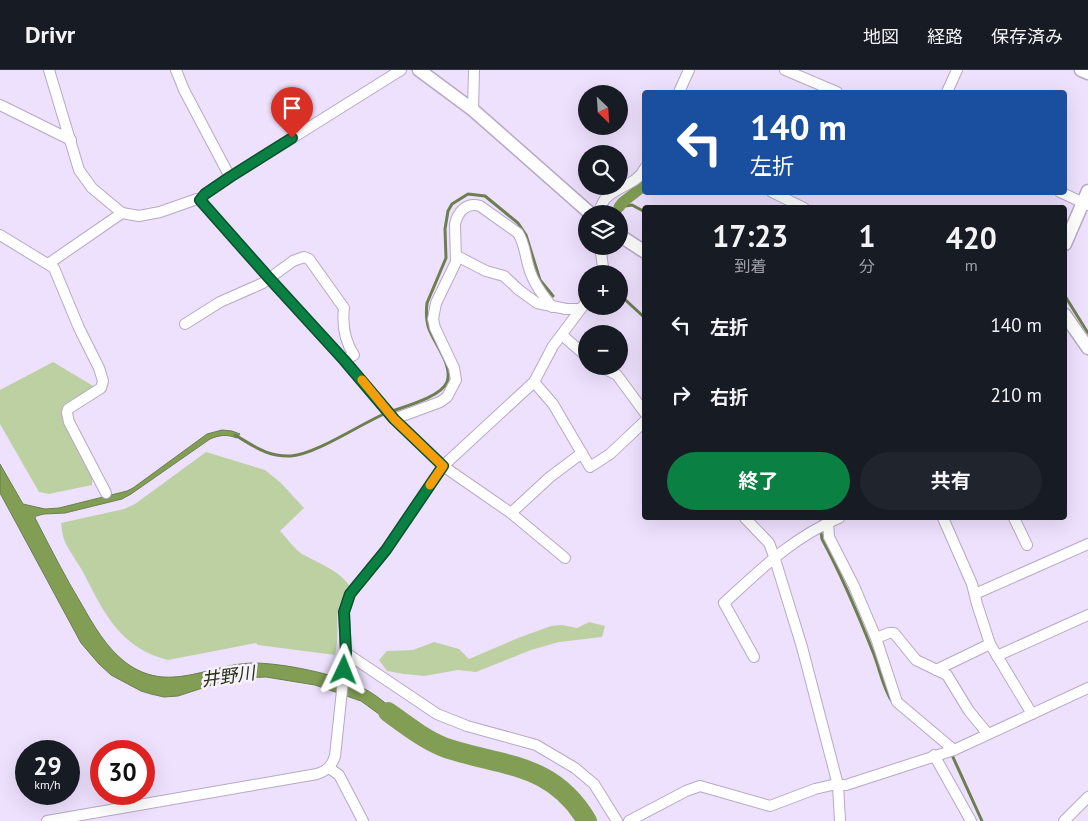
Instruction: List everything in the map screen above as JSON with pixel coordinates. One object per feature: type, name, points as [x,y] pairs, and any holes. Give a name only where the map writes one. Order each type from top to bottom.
[{"type":"street","points":[[49,70],[79,170],[92,188],[122,213],[139,216],[160,212],[197,199],[200,200],[394,418],[443,466],[511,514],[565,558]]},
{"type":"street","points":[[176,70],[230,177]]},
{"type":"street","points":[[200,200],[205,194],[230,177],[401,70]]},
{"type":"street","points":[[420,70],[472,110],[581,205]]},
{"type":"street","points":[[472,110],[474,70]]},
{"type":"street","points":[[680,90],[689,70]]},
{"type":"street","points":[[785,70],[832,90]]},
{"type":"street","points":[[948,90],[956,70]]},
{"type":"street","points":[[1080,70],[1088,73]]},
{"type":"street","points":[[0,105],[71,140]]},
{"type":"street","points":[[602,205],[604,201],[624,185],[638,178],[642,172]]},
{"type":"street","points":[[1067,194],[1086,200],[1067,240]]},
{"type":"street","points":[[778,195],[798,205]]},
{"type":"street","points":[[394,418],[447,398],[456,380],[454,368],[435,328],[433,319],[436,303],[453,269],[457,256],[456,218],[466,206],[474,204],[480,206],[518,233],[522,239],[528,268],[536,284],[552,306]]},
{"type":"street","points":[[48,264],[122,213]]},
{"type":"street","points":[[0,235],[48,264],[58,273],[79,328],[99,368],[103,385],[99,390],[68,409],[67,413],[69,422],[102,494]]},
{"type":"street","points":[[628,241],[642,250]]},
{"type":"street","points":[[457,256],[486,270],[504,276],[537,303],[566,309],[578,306]]},
{"type":"street","points":[[185,324],[220,302],[263,283],[293,261],[304,257],[309,259],[344,308],[345,336],[354,355],[344,360]]},
{"type":"street","points":[[47,821],[317,774],[329,768],[335,756],[346,653],[344,612],[350,594],[386,550],[443,466],[534,382],[553,346],[578,312]]},
{"type":"street","points":[[1070,332],[1088,348]]},
{"type":"street","points":[[562,335],[578,349]]},
{"type":"street","points":[[617,375],[642,409]]},
{"type":"street","points":[[534,382],[553,404],[590,467],[610,454],[642,424]]},
{"type":"street","points":[[511,514],[550,476],[582,452]]},
{"type":"street","points":[[747,520],[769,543],[774,556],[802,647],[838,785],[840,821]]},
{"type":"street","points":[[754,657],[724,603],[774,556],[834,520]]},
{"type":"street","points":[[944,520],[975,594],[990,644],[1032,714]]},
{"type":"street","points":[[1015,520],[1027,545]]},
{"type":"street","points":[[828,522],[828,533],[831,542],[854,586],[876,638],[898,702],[954,750]]},
{"type":"street","points":[[975,594],[1088,544]]},
{"type":"street","points":[[997,656],[1088,615]]},
{"type":"street","points":[[876,638],[894,633],[916,660],[947,675],[969,710],[988,734]]},
{"type":"street","points":[[936,670],[990,644]]},
{"type":"street","points":[[346,653],[437,714],[466,726],[536,745],[575,768],[594,784],[617,821]]},
{"type":"street","points":[[629,821],[700,786],[770,806],[815,789],[846,785],[954,750],[1088,688]]},
{"type":"street","points":[[934,755],[970,821]]},
{"type":"street","points":[[329,768],[339,775],[363,821]]},
{"type":"street","points":[[1064,821],[1088,797]]},
{"type":"shaded area","points":[[53,362],[95,387],[64,405],[61,411],[92,476],[92,485],[49,494],[39,492],[0,424],[0,390]]},
{"type":"shaded area","points":[[206,452],[265,470],[281,483],[304,508],[280,531],[299,552],[340,575],[350,586],[338,613],[335,655],[258,645],[256,643],[168,660],[137,647],[115,627],[106,615],[66,543],[61,523],[124,509],[135,504]]},
{"type":"shaded area","points":[[589,622],[605,626],[602,637],[559,642],[531,650],[476,672],[458,670],[424,676],[404,674],[387,671],[379,660],[387,651],[413,650],[434,642],[459,649],[469,659],[551,626],[562,625],[577,628]]},
{"type":"water","points":[[222,430],[240,434],[237,438],[223,436],[210,439],[122,499],[65,513],[36,516],[35,518],[58,562],[91,621],[106,643],[118,656],[141,672],[173,677],[253,663],[309,670],[339,678],[370,692],[411,725],[405,733],[361,701],[315,685],[266,677],[240,678],[221,682],[178,696],[164,697],[151,694],[141,691],[111,675],[81,643],[0,493],[0,464],[23,504],[45,509],[59,508],[127,491],[207,434]]},
{"type":"waterway","points":[[621,205],[642,187]]},
{"type":"waterway","points":[[235,435],[268,453],[282,456],[301,454],[325,445],[384,414],[428,398],[443,388],[447,382],[448,369],[428,326],[426,316],[427,303],[446,258],[445,229],[448,211],[452,204],[468,194],[485,196],[518,223],[526,235],[540,280],[553,296]]},
{"type":"waterway","points":[[628,206],[632,205],[642,210]]},
{"type":"waterway","points":[[1067,299],[1088,333]]},
{"type":"waterway","points":[[628,302],[642,315]]},
{"type":"waterway","points":[[821,532],[822,539],[856,609],[887,692],[893,703]]},
{"type":"waterway","name":"井野川","points":[[388,712],[423,737],[438,745],[506,764],[542,777],[558,787],[573,802],[587,821]]},
{"type":"waterway","points":[[952,755],[982,821]]},
{"type":"slow traffic","points":[[362,380],[394,419],[443,466],[430,485]]},
{"type":"route","points":[[292,138],[230,177],[205,194],[200,200],[344,360],[394,419],[443,466],[386,550],[350,594],[344,612],[346,653],[344,670]]}]
